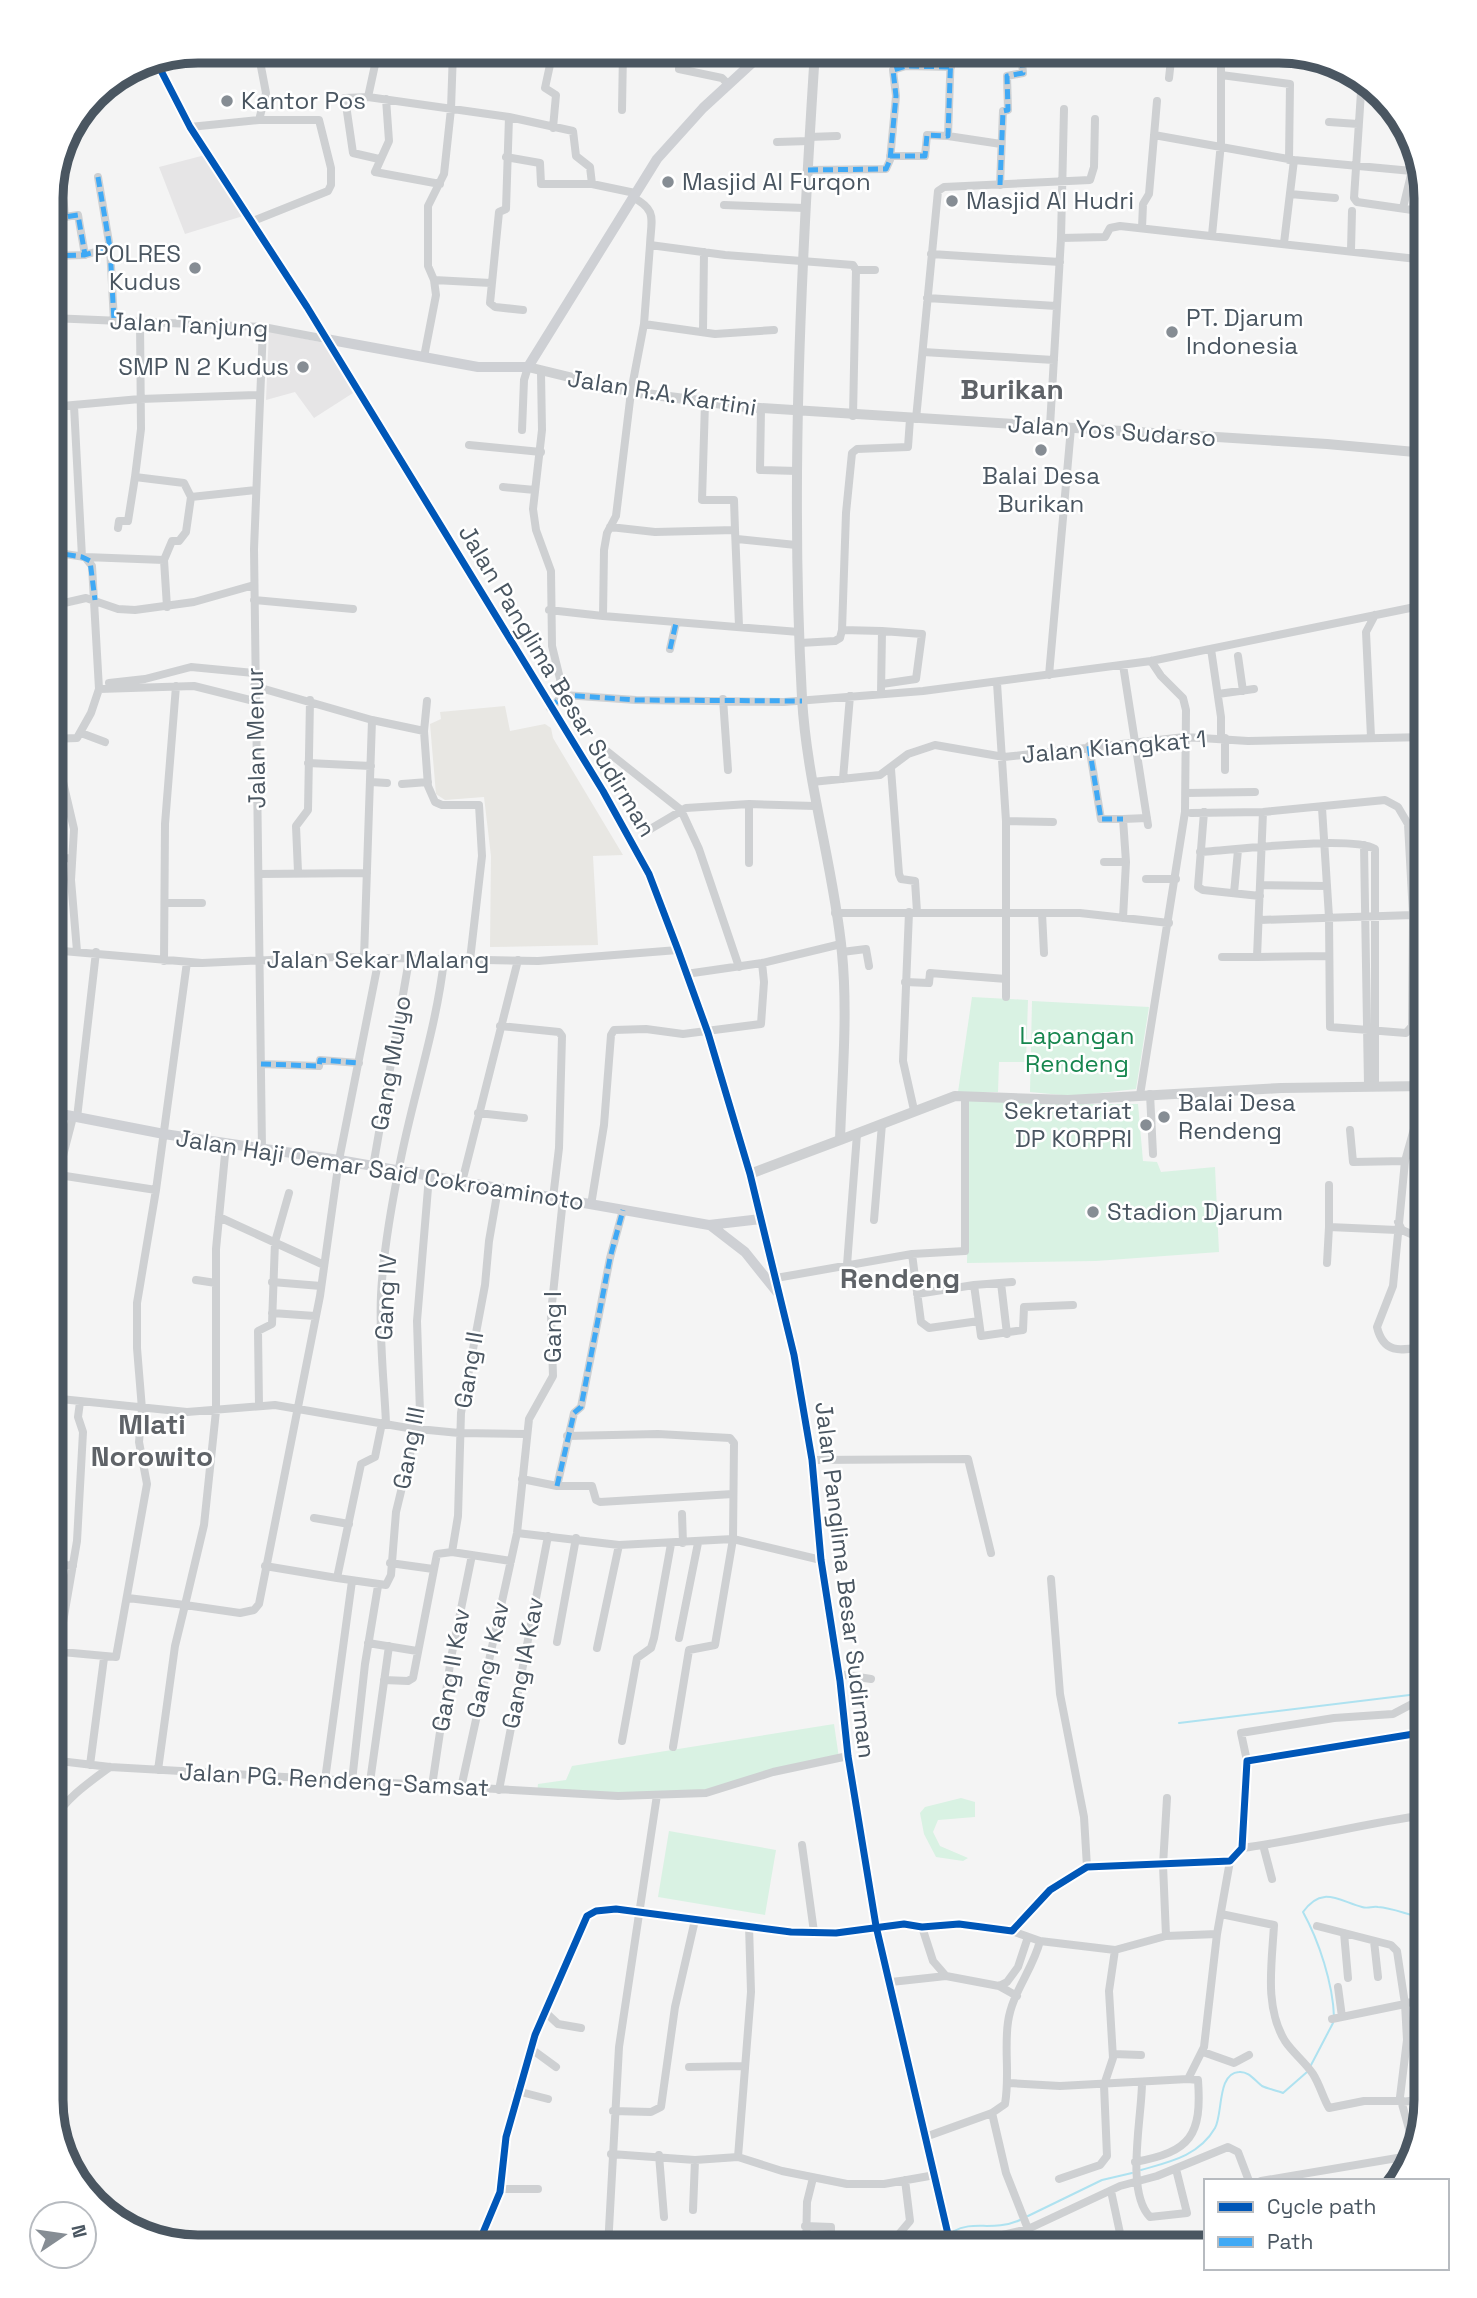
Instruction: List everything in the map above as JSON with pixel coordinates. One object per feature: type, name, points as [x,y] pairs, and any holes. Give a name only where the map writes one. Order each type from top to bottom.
[{"type":"main road","points":[[326,339],[478,367],[528,367],[657,159],[752,63]]},
{"type":"main road","name":"Jalan Panglima Besar Sudirman","points":[[160,69],[190,127],[253,221],[326,339],[636,849],[678,950],[708,1033],[750,1174],[781,1297],[811,1460],[821,1560],[839,1674],[848,1756],[876,1927],[928,2136],[948,2235]]},
{"type":"main road","name":"Jalan Haji Oemar Said Cokroaminoto","points":[[63,1115],[164,1135],[339,1160],[709,1225]]},
{"type":"main road","points":[[709,1225],[761,1219]]},
{"type":"main road","points":[[709,1225],[745,1252],[781,1297]]},
{"type":"street","points":[[258,120],[266,93],[260,63]]},
{"type":"street","points":[[368,97],[375,63]]},
{"type":"street","points":[[424,357],[436,295],[428,266],[428,206],[444,174],[453,63]]},
{"type":"street","points":[[550,63],[545,88],[556,95],[553,128]]},
{"type":"street","points":[[622,110],[623,63]]},
{"type":"street","points":[[680,63],[680,69],[700,71],[722,78],[728,84]]},
{"type":"street","points":[[813,63],[802,262],[796,545],[802,701],[815,806],[842,948],[840,1140]]},
{"type":"street","points":[[948,136],[951,63]]},
{"type":"street","points":[[1000,185],[1003,111],[1008,110],[1007,76],[1023,73],[1022,63]]},
{"type":"street","points":[[1169,78],[1171,63]]},
{"type":"street","points":[[1212,235],[1220,146],[1221,63]]},
{"type":"street","points":[[808,170],[881,171],[887,168],[896,99],[892,71],[906,66],[951,67]]},
{"type":"street","points":[[1221,75],[1290,84],[1292,160],[1284,243]]},
{"type":"street","points":[[1361,91],[1353,192],[1357,202],[1414,210]]},
{"type":"street","points":[[379,159],[353,153],[345,98],[386,99],[509,117],[573,131],[576,156],[590,167],[592,184]]},
{"type":"street","points":[[386,99],[389,141],[374,169],[376,174],[440,184]]},
{"type":"street","points":[[1142,228],[1143,204],[1149,194],[1157,101]]},
{"type":"street","points":[[1050,426],[1060,262],[1064,109]]},
{"type":"street","points":[[509,117],[506,209],[499,212],[491,283],[492,307],[523,310]]},
{"type":"street","points":[[549,610],[676,623],[739,626],[835,641],[840,638],[846,513],[852,453],[857,449],[908,447],[923,352],[930,254],[938,191],[944,187],[1061,182],[1092,178],[1095,119]]},
{"type":"street","points":[[190,127],[258,120],[318,120],[331,168],[331,185],[322,194],[253,221]]},
{"type":"street","points":[[1329,122],[1358,124]]},
{"type":"street","points":[[890,156],[923,156],[927,135],[1001,144]]},
{"type":"street","points":[[1154,135],[1292,160],[1411,171]]},
{"type":"street","points":[[777,142],[837,136]]},
{"type":"street","points":[[506,157],[540,163],[541,184],[592,184],[634,195],[652,212],[644,324],[631,392],[617,516],[610,527],[604,550],[603,616]]},
{"type":"street","points":[[1403,208],[1411,173]]},
{"type":"street","points":[[98,177],[110,248],[114,321]]},
{"type":"street","points":[[1290,194],[1335,198]]},
{"type":"street","points":[[63,197],[65,217],[78,215],[85,255]]},
{"type":"street","points":[[724,205],[805,208]]},
{"type":"street","points":[[1351,250],[1352,211]]},
{"type":"street","points":[[1061,238],[1105,237],[1114,226],[1414,258]]},
{"type":"street","points":[[650,245],[802,262],[850,263],[856,270],[853,416]]},
{"type":"street","points":[[63,256],[85,255],[110,248]]},
{"type":"street","points":[[703,331],[704,252]]},
{"type":"street","points":[[930,254],[1060,262]]},
{"type":"street","points":[[856,270],[875,270]]},
{"type":"street","points":[[434,280],[491,283]]},
{"type":"street","points":[[927,298],[1056,306]]},
{"type":"street","name":"Jalan Tanjung","points":[[63,319],[263,327],[326,339]]},
{"type":"street","points":[[118,528],[119,521],[128,521],[141,429],[140,322]]},
{"type":"street","points":[[644,324],[730,335],[774,330]]},
{"type":"street","name":"Jalan Menur","points":[[262,1149],[254,585],[258,394],[263,327]]},
{"type":"street","points":[[923,352],[1054,360]]},
{"type":"street","points":[[522,430],[524,380],[528,367]]},
{"type":"street","name":"Jalan R.A. Kartini","points":[[528,367],[541,373],[631,392],[797,412]]},
{"type":"street","points":[[541,373],[541,452],[535,490],[536,530],[551,571],[549,610],[552,646],[564,695]]},
{"type":"street","points":[[63,406],[140,399],[258,394]]},
{"type":"street","points":[[705,403],[702,500],[734,500],[739,626]]},
{"type":"street","points":[[63,739],[72,739],[81,733],[99,686],[92,566],[84,557],[74,406]]},
{"type":"street","points":[[761,409],[760,470],[797,471]]},
{"type":"street","name":"Jalan Yos Sudarso","points":[[797,412],[1050,426],[1414,452]]},
{"type":"street","points":[[1049,675],[1070,428]]},
{"type":"street","points":[[469,445],[541,452]]},
{"type":"street","points":[[135,477],[184,483],[191,497],[186,532],[179,541],[172,541],[164,560],[167,607]]},
{"type":"street","points":[[503,487],[535,490]]},
{"type":"street","points":[[191,497],[256,490]]},
{"type":"street","points":[[610,527],[655,532],[736,534],[796,545]]},
{"type":"street","points":[[63,554],[164,560]]},
{"type":"street","points":[[63,603],[86,598],[118,609],[167,607],[254,585]]},
{"type":"street","points":[[254,600],[353,609]]},
{"type":"street","points":[[882,689],[997,682],[1151,661],[1414,607]]},
{"type":"street","points":[[1371,737],[1366,632],[1375,615]]},
{"type":"street","points":[[670,649],[676,623]]},
{"type":"street","points":[[550,708],[564,695],[636,700],[802,701],[850,696],[916,679],[922,634],[842,630]]},
{"type":"street","points":[[882,631],[882,689]]},
{"type":"street","points":[[1211,649],[1225,770]]},
{"type":"street","points":[[1238,656],[1243,691]]},
{"type":"street","points":[[1151,661],[1166,682],[1183,698],[1186,793],[1145,1095],[1153,1154]]},
{"type":"street","points":[[1089,746],[1101,819],[1148,821],[1123,665]]},
{"type":"street","points":[[99,686],[145,678],[182,667],[254,673]]},
{"type":"street","points":[[997,682],[1004,757],[1006,821],[1006,997]]},
{"type":"street","points":[[164,961],[165,824],[176,685]]},
{"type":"street","points":[[99,686],[194,686],[254,701]]},
{"type":"street","points":[[254,686],[372,720],[424,731]]},
{"type":"street","points":[[1218,694],[1254,689]]},
{"type":"street","points":[[843,779],[850,696]]},
{"type":"street","points":[[723,699],[728,770]]},
{"type":"street","points":[[298,872],[296,829],[308,810],[310,700]]},
{"type":"street","points":[[427,701],[424,731],[430,796],[442,805],[479,805],[482,856],[470,960]]},
{"type":"street","points":[[364,958],[372,720]]},
{"type":"street","points":[[81,733],[105,741]]},
{"type":"street","name":"Jalan Kiangkat 1","points":[[812,782],[880,775],[908,754],[935,746],[1004,757],[1136,740],[1185,737],[1248,741],[1414,737]]},
{"type":"street","points":[[604,749],[681,810],[699,849],[739,967]]},
{"type":"street","points":[[309,763],[371,766]]},
{"type":"street","points":[[891,769],[899,874],[901,879],[915,881],[905,982],[904,1060],[914,1110]]},
{"type":"street","points":[[371,782],[387,783]]},
{"type":"street","points":[[402,784],[428,782]]},
{"type":"street","points":[[63,784],[74,829],[71,880],[77,951]]},
{"type":"street","points":[[1186,793],[1255,792]]},
{"type":"street","points":[[1191,813],[1263,812],[1385,800],[1398,807],[1408,824],[1413,915],[1412,1026],[1406,1033],[1335,1030],[1331,1027],[1329,917],[1322,807]]},
{"type":"street","points":[[647,831],[681,810],[749,804],[815,806]]},
{"type":"street","points":[[749,804],[749,863]]},
{"type":"street","points":[[1204,812],[1198,887],[1260,896]]},
{"type":"street","points":[[1257,957],[1264,849],[1263,812]]},
{"type":"street","points":[[1123,819],[1126,862],[1123,918]]},
{"type":"street","points":[[1006,821],[1053,822]]},
{"type":"street","points":[[1200,852],[1326,844],[1373,847],[1376,854],[1377,916],[1371,1030]]},
{"type":"street","points":[[1364,845],[1371,1085]]},
{"type":"street","points":[[1234,893],[1238,850]]},
{"type":"street","points":[[63,858],[72,858]]},
{"type":"street","points":[[1104,862],[1126,862]]},
{"type":"street","points":[[258,874],[367,873]]},
{"type":"street","points":[[1146,879],[1176,879]]},
{"type":"street","points":[[1261,885],[1327,886]]},
{"type":"street","points":[[165,903],[202,903]]},
{"type":"street","points":[[835,913],[1042,913],[1169,923]]},
{"type":"street","points":[[1042,913],[1044,953]]},
{"type":"street","points":[[1260,920],[1413,915]]},
{"type":"street","points":[[686,974],[842,948],[866,949],[869,966]]},
{"type":"street","name":"Jalan Sekar Malang","points":[[63,950],[187,962],[364,958],[518,960],[678,950]]},
{"type":"street","points":[[63,1161],[75,1118],[96,953]]},
{"type":"street","points":[[1222,957],[1329,956]]},
{"type":"street","points":[[128,1598],[240,1613],[254,1610],[259,1604],[298,1410],[321,1286],[339,1160],[379,958]]},
{"type":"street","name":"Gang Mulyo","points":[[373,1167],[409,960]]},
{"type":"street","name":"Gang IV","points":[[337,1578],[361,1464],[375,1457],[384,1423],[381,1296],[398,1171],[410,1113],[439,1009],[444,960]]},
{"type":"street","points":[[462,1182],[518,960]]},
{"type":"street","points":[[63,1652],[116,1657],[128,1598],[147,1484],[139,1442],[142,1409],[137,1303],[164,1135],[187,962]]},
{"type":"street","points":[[591,1205],[604,1125],[611,1035],[614,1030],[708,1033],[763,1023],[762,963]]},
{"type":"street","points":[[905,982],[929,983],[930,973],[1006,979]]},
{"type":"street","name":"Gang I","points":[[500,1026],[559,1032],[562,1035],[558,1198],[551,1313],[553,1376],[542,1398],[532,1408],[526,1434],[517,1532]]},
{"type":"street","points":[[261,1064],[319,1066],[320,1060],[359,1063]]},
{"type":"street","points":[[750,1174],[857,1135],[914,1110],[965,1096],[1068,1100],[1371,1085],[1414,1086]]},
{"type":"street","points":[[776,1278],[912,1254],[965,1251],[965,1096]]},
{"type":"street","points":[[478,1113],[524,1118]]},
{"type":"street","points":[[874,1220],[882,1124]]},
{"type":"street","points":[[1414,1129],[1406,1158],[1394,1278],[1377,1327],[1383,1344],[1389,1348],[1414,1347]]},
{"type":"street","points":[[1350,1130],[1349,1152],[1353,1162],[1414,1157]]},
{"type":"street","points":[[847,1265],[857,1135]]},
{"type":"street","points":[[158,1770],[175,1646],[204,1525],[216,1411],[216,1283],[226,1144]]},
{"type":"street","points":[[63,1176],[156,1189]]},
{"type":"street","name":"Gang III","points":[[377,1586],[389,1583],[396,1512],[420,1401],[417,1321],[429,1177]]},
{"type":"street","points":[[1327,1263],[1329,1185]]},
{"type":"street","name":"Gang II","points":[[452,1552],[458,1516],[459,1433],[498,1189]]},
{"type":"street","points":[[259,1406],[258,1331],[259,1328],[271,1326],[275,1242],[289,1193]]},
{"type":"street","points":[[557,1486],[567,1436],[574,1413],[581,1407],[610,1258],[623,1210]]},
{"type":"street","points":[[219,1217],[324,1265]]},
{"type":"street","points":[[1329,1227],[1398,1226],[1414,1233]]},
{"type":"street","points":[[912,1254],[924,1327],[979,1321]]},
{"type":"street","points":[[196,1280],[216,1283]]},
{"type":"street","points":[[272,1282],[321,1286]]},
{"type":"street","points":[[917,1294],[1012,1282]]},
{"type":"street","points":[[1000,1283],[1007,1334]]},
{"type":"street","points":[[974,1285],[981,1336],[1007,1334],[1024,1329],[1024,1307],[1073,1305]]},
{"type":"street","points":[[272,1312],[315,1316]]},
{"type":"street","points":[[63,1400],[142,1409],[216,1411],[259,1406],[416,1429],[526,1434]]},
{"type":"street","points":[[63,1613],[73,1566],[83,1432],[78,1417],[80,1402]]},
{"type":"street","points":[[567,1436],[659,1434],[730,1438],[734,1443],[733,1539],[715,1645],[689,1650],[673,1747]]},
{"type":"street","points":[[811,1460],[968,1459],[991,1553]]},
{"type":"street","points":[[522,1479],[557,1486],[592,1486],[596,1500],[600,1502],[733,1494]]},
{"type":"street","points":[[682,1514],[683,1543]]},
{"type":"street","points":[[314,1518],[349,1524]]},
{"type":"street","points":[[517,1532],[619,1545],[698,1543],[733,1539],[821,1560]]},
{"type":"street","name":"Gang I Kav","points":[[461,1788],[517,1532]]},
{"type":"street","name":"Gang IA Kav","points":[[499,1790],[548,1536]]},
{"type":"street","points":[[557,1642],[576,1538]]},
{"type":"street","points":[[679,1638],[698,1543]]},
{"type":"street","points":[[622,1741],[637,1658],[651,1648],[654,1638],[671,1544]]},
{"type":"street","points":[[597,1648],[619,1545]]},
{"type":"street","points":[[384,1680],[411,1679],[437,1554],[452,1552],[511,1562]]},
{"type":"street","name":"Gang II Kav","points":[[432,1786],[451,1658],[472,1555]]},
{"type":"street","points":[[390,1563],[433,1569]]},
{"type":"street","points":[[63,1565],[73,1566]]},
{"type":"street","points":[[265,1566],[377,1586],[352,1781]]},
{"type":"street","points":[[1051,1580],[1060,1694],[1084,1817],[1087,1867]]},
{"type":"street","points":[[326,1780],[352,1581]]},
{"type":"street","points":[[368,1643],[417,1651]]},
{"type":"street","points":[[370,1782],[388,1646]]},
{"type":"street","points":[[90,1765],[104,1658]]},
{"type":"street","points":[[839,1674],[871,1679]]},
{"type":"street","points":[[1188,2078],[1203,2052],[1217,1934],[1230,1861],[1242,1848],[1247,1761],[1241,1733],[1334,1718],[1393,1714],[1414,1704]]},
{"type":"street","points":[[1247,1761],[1414,1734]]},
{"type":"street","name":"Jalan PG. Rendeng-Samsat","points":[[63,1762],[110,1768],[618,1796],[706,1793],[773,1772],[848,1756]]},
{"type":"street","points":[[63,1805],[80,1789],[110,1768]]},
{"type":"street","points":[[608,2235],[613,2111],[638,1912],[657,1795]]},
{"type":"street","points":[[1166,1936],[1163,1865],[1167,1798]]},
{"type":"street","points":[[1242,1848],[1414,1816]]},
{"type":"street","points":[[802,1845],[814,1933]]},
{"type":"street","points":[[1264,1845],[1272,1879]]},
{"type":"street","points":[[1012,1931],[1050,1890],[1087,1867],[1230,1861]]},
{"type":"street","points":[[482,2235],[501,2189],[506,2137],[530,2048],[587,1916],[596,1910],[615,1909],[814,1933],[836,1933],[904,1924],[922,1927],[959,1924],[1012,1931],[1040,1941],[1115,1950],[1166,1936],[1217,1934]]},
{"type":"street","points":[[1222,1914],[1274,1926],[1270,1953],[1273,2008],[1278,2027],[1307,2065],[1329,2108],[1364,2101],[1414,2100]]},
{"type":"street","points":[[613,2111],[651,2112],[661,2107],[676,2007],[695,1920]]},
{"type":"street","points":[[738,2157],[751,1992],[749,1925]]},
{"type":"street","points":[[1317,1926],[1391,1945],[1397,1951],[1407,2040],[1401,2102],[1410,2132]]},
{"type":"street","points":[[922,1927],[933,1961],[946,1976]]},
{"type":"street","points":[[1344,1933],[1348,1978]]},
{"type":"street","points":[[999,1986],[1007,1982],[1018,1967],[1028,1937]]},
{"type":"street","points":[[928,2136],[992,2113],[1005,2104],[1009,2083],[1008,2022],[1017,1996],[1033,1966],[1040,1941]]},
{"type":"street","points":[[1374,1941],[1378,1977]]},
{"type":"street","points":[[1059,2179],[1100,2165],[1107,2156],[1104,2085],[1113,2054],[1109,1991],[1115,1950]]},
{"type":"street","points":[[891,1982],[946,1976],[999,1986],[1017,1996]]},
{"type":"street","points":[[1338,1987],[1342,2017]]},
{"type":"street","points":[[1332,2019],[1414,2001]]},
{"type":"street","points":[[544,2011],[558,2024],[580,2028]]},
{"type":"street","points":[[530,2048],[556,2067]]},
{"type":"street","points":[[1203,2052],[1234,2063],[1249,2055]]},
{"type":"street","points":[[1113,2054],[1141,2055]]},
{"type":"street","points":[[689,2067],[746,2066]]},
{"type":"street","points":[[1002,2235],[1111,2191],[1135,2171],[1185,2146],[1193,2136],[1200,2098],[1198,2080],[1188,2078],[1104,2085],[1009,2083]]},
{"type":"street","points":[[1142,2082],[1140,2146],[1135,2171],[1148,2216],[1161,2218],[1185,2215],[1187,2210],[1176,2169]]},
{"type":"street","points":[[517,2091],[548,2099]]},
{"type":"street","points":[[992,2113],[1004,2165],[1026,2225]]},
{"type":"street","points":[[1135,2171],[1176,2169],[1217,2150],[1233,2147],[1248,2179]]},
{"type":"street","points":[[611,2154],[659,2155],[695,2160],[738,2157],[813,2178],[847,2184],[935,2175]]},
{"type":"street","points":[[659,2155],[663,2217]]},
{"type":"street","points":[[1277,2179],[1324,2173],[1401,2158]]},
{"type":"street","points":[[693,2210],[695,2160]]},
{"type":"street","points":[[806,2235],[813,2178]]},
{"type":"street","points":[[898,2235],[910,2221],[905,2180]]},
{"type":"street","points":[[501,2189],[538,2189]]},
{"type":"street","points":[[1111,2191],[1120,2235]]},
{"type":"street","points":[[806,2227],[831,2227],[831,2235]]},
{"type":"shaded area","points":[[209,154],[243,216],[185,234],[159,167]]},
{"type":"shaded area","name":"SMP N 2 Kudus","points":[[269,331],[324,343],[353,393],[314,418],[295,392],[266,400]]},
{"type":"shaded area","points":[[505,706],[510,731],[545,724],[551,728],[553,738],[623,855],[593,856],[598,945],[490,947],[491,856],[484,797],[445,800],[436,794],[430,724],[441,719],[440,712]]},
{"type":"green space","points":[[972,997],[1028,1000],[1026,1062],[999,1062],[998,1092],[958,1092]]},
{"type":"green space","name":"Lapangan Rendeng","points":[[1032,1001],[1149,1007],[1136,1089],[1072,1096],[1030,1092]]},
{"type":"green space","name":"Stadion Djarum","points":[[969,1100],[1045,1104],[1138,1104],[1143,1161],[1157,1162],[1161,1172],[1215,1167],[1219,1252],[1096,1261],[967,1263]]},
{"type":"green space","points":[[834,1724],[839,1758],[706,1793],[537,1793],[538,1784],[566,1780],[572,1766]]},
{"type":"green space","points":[[961,1798],[975,1802],[975,1817],[938,1820],[933,1832],[940,1846],[968,1858],[963,1861],[936,1857],[924,1834],[920,1813],[925,1807]]},
{"type":"green space","points":[[669,1831],[776,1850],[765,1915],[658,1897]]},
{"type":"waterway","points":[[1179,1723],[1414,1694]]},
{"type":"waterway","points":[[1334,2017],[1324,1963],[1303,1912],[1317,1899],[1331,1897],[1364,1908],[1384,1908],[1414,1915]]},
{"type":"waterway","points":[[1310,2067],[1333,2023]]},
{"type":"waterway","points":[[1141,2170],[1182,2156],[1208,2138],[1217,2122],[1224,2086],[1232,2074],[1246,2073],[1262,2086],[1283,2093],[1307,2072]]},
{"type":"waterway","points":[[1028,2216],[1102,2180],[1132,2173]]},
{"type":"waterway","points":[[954,2231],[969,2226],[1001,2225],[1020,2220]]},
{"type":"marked path","points":[[890,156],[925,156],[927,135],[948,136],[951,63]]},
{"type":"marked path","points":[[1000,185],[1003,111],[1008,110],[1007,76],[1023,73],[1022,63]]},
{"type":"marked path","points":[[808,170],[886,169],[890,160],[896,96],[893,70],[906,66],[951,67]]},
{"type":"marked path","points":[[98,177],[110,248]]},
{"type":"marked path","points":[[64,205],[65,217],[78,215],[85,255]]},
{"type":"marked path","points":[[63,256],[84,255],[110,248],[114,321]]},
{"type":"marked path","points":[[63,554],[90,561],[95,600]]},
{"type":"marked path","points":[[670,649],[676,623]]},
{"type":"marked path","points":[[550,708],[564,695],[636,700],[802,701]]},
{"type":"marked path","points":[[1089,746],[1101,819],[1123,819]]},
{"type":"marked path","points":[[261,1064],[319,1066],[320,1060],[359,1063]]},
{"type":"marked path","points":[[557,1486],[574,1413],[581,1407],[610,1258],[623,1210]]},
{"type":"cycle path","points":[[160,69],[190,127],[307,307],[603,791],[649,874],[678,950],[708,1033],[750,1174],[794,1355],[812,1460],[821,1560],[840,1681],[848,1756],[876,1926],[948,2235]]},
{"type":"cycle path","points":[[482,2235],[500,2192],[506,2137],[535,2035],[587,1916],[596,1911],[616,1909],[791,1932],[836,1933],[904,1924],[922,1927],[959,1924],[1012,1931],[1050,1890],[1087,1867],[1230,1861],[1242,1848],[1247,1761],[1414,1734]]},
{"type":"place","name":"Kantor Pos","points":[[227,101]]},
{"type":"place","name":"Masjid Al Furqon","points":[[668,182]]},
{"type":"place","name":"Masjid Al Hudri","points":[[952,201]]},
{"type":"place","name":"POLRES Kudus","points":[[195,268]]},
{"type":"place","name":"PT. Djarum Indonesia","points":[[1172,332]]},
{"type":"place","name":"SMP N 2 Kudus","points":[[303,367]]},
{"type":"place","name":"Balai Desa Burikan","points":[[1041,450]]},
{"type":"place","name":"Balai Desa Rendeng","points":[[1164,1117]]},
{"type":"place","name":"Sekretariat DP KORPRI","points":[[1146,1125]]},
{"type":"place","name":"Stadion Djarum","points":[[1093,1212]]},
{"type":"district","name":"Burikan","points":[[1012,389]]},
{"type":"district","name":"Rendeng","points":[[900,1278]]},
{"type":"district","name":"Mlati Norowito","points":[[152,1440]]}]
